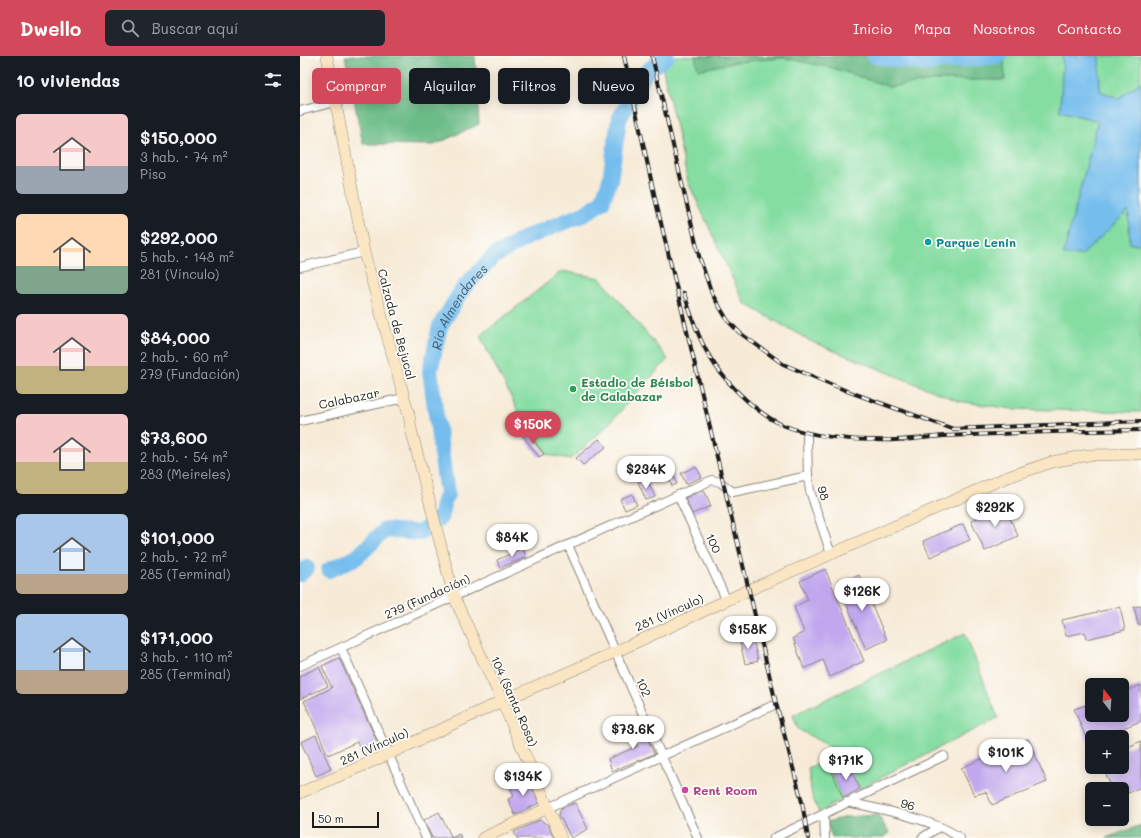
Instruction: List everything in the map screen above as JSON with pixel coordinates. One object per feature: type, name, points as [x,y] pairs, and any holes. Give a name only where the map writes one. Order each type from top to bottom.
[{"type":"main road","name":"Calzada de Bejucal","points":[[327,56],[329,68]]},
{"type":"main road","name":"Calzada de Bejucal","points":[[335,104],[364,252],[404,398],[454,597]]},
{"type":"main road","name":"281 (Vínculo)","points":[[300,793],[831,554],[1005,478],[1052,462],[1088,455],[1141,454]]},
{"type":"main road","name":"104 (Santa Rosa)","points":[[454,597],[502,701],[561,838]]},
{"type":"main road","points":[[483,838],[548,808]]},
{"type":"street","points":[[300,111],[327,104]]},
{"type":"street","points":[[300,267],[364,252]]},
{"type":"street","name":"Calabazar","points":[[300,421],[404,398]]},
{"type":"street","name":"98","points":[[807,437],[810,491],[831,554]]},
{"type":"street","name":"279 (Fundación)","points":[[300,666],[712,480],[720,482],[733,492],[808,476]]},
{"type":"street","name":"100","points":[[678,495],[727,601]]},
{"type":"street","name":"102","points":[[568,545],[698,838]]},
{"type":"street","points":[[340,648],[426,838]]},
{"type":"street","points":[[548,808],[772,706]]},
{"type":"street","points":[[774,838],[944,756]]},
{"type":"street","name":"96","points":[[847,802],[888,811],[939,827],[960,838]]},
{"type":"street","points":[[824,814],[825,838]]},
{"type":"street","points":[[922,838],[939,827]]},
{"type":"green space","points":[[345,56],[475,56],[476,68],[409,68],[409,104],[478,104],[479,124],[434,145],[363,144],[355,104],[401,104],[401,68],[347,68]]},
{"type":"green space","name":"Parque Lenin","points":[[660,56],[1141,56],[1141,412],[1012,409],[958,401],[810,341],[744,303],[688,182]]},
{"type":"green space","points":[[695,56],[1004,56],[1005,80],[940,80],[890,87],[833,68],[784,58],[736,62],[698,70]]},
{"type":"green space","name":"Estadio de Béisbol de Calabazar","points":[[562,271],[600,278],[668,359],[604,429],[571,459],[548,455],[522,419],[480,336]]},
{"type":"green space","points":[[965,633],[998,718],[860,789],[841,753],[798,729],[793,715]]},
{"type":"green space","points":[[826,760],[843,798],[819,813],[812,796],[808,768]]},
{"type":"green space","points":[[878,815],[889,833],[882,838],[832,838],[827,822],[846,817]]},
{"type":"green space","points":[[1141,825],[1141,838],[1106,838]]},
{"type":"water","points":[[1063,56],[1099,56],[1100,91],[1119,98],[1141,82],[1141,244],[1130,244],[1128,211],[1082,255],[1063,255],[1098,121],[1060,111]]},
{"type":"building","points":[[527,432],[544,454],[539,457],[523,436]]},
{"type":"building","points":[[599,439],[606,447],[583,465],[576,458]]},
{"type":"building","points":[[696,467],[702,477],[686,484],[681,473]]},
{"type":"building","points":[[673,474],[677,484],[672,486],[668,476]]},
{"type":"building","points":[[647,479],[655,497],[646,500],[638,482]]},
{"type":"building","points":[[704,490],[711,506],[692,514],[685,498]]},
{"type":"building","points":[[632,494],[637,505],[625,510],[620,499]]},
{"type":"building","points":[[1004,505],[1018,536],[985,551],[971,521]]},
{"type":"building","points":[[963,524],[970,540],[930,557],[923,541]]},
{"type":"building","points":[[523,548],[526,557],[500,568],[497,560]]},
{"type":"building","points":[[825,569],[864,661],[830,677],[823,660],[804,669],[793,638],[804,632],[794,607],[808,600],[800,581]]},
{"type":"building","points":[[859,575],[887,640],[866,649],[838,584]]},
{"type":"building","points":[[1141,606],[1141,624],[1138,625],[1134,607]]},
{"type":"building","points":[[1120,607],[1125,630],[1086,639],[1085,632],[1066,636],[1062,620]]},
{"type":"building","points":[[752,635],[758,661],[745,664],[739,638]]},
{"type":"building","points":[[339,658],[380,748],[363,755],[357,742],[328,755],[304,701],[332,688],[322,666]]},
{"type":"building","points":[[319,667],[328,686],[300,699],[300,676]]},
{"type":"building","points":[[1141,685],[1141,721],[1118,730],[1085,730],[1085,735],[1074,709],[1085,705],[1085,722],[1129,722],[1129,689]]},
{"type":"building","points":[[641,723],[654,754],[612,771],[608,759],[638,746],[630,727]]},
{"type":"building","points":[[316,735],[331,769],[316,776],[301,742]]},
{"type":"building","points":[[1028,739],[1047,782],[992,805],[986,792],[974,795],[961,768]]},
{"type":"building","points":[[1141,741],[1141,787],[1129,793],[1129,782],[1109,782],[1106,774],[1129,774],[1129,747]]},
{"type":"building","points":[[834,756],[838,764],[830,767],[826,760]]},
{"type":"building","points":[[848,764],[860,789],[843,798],[832,772]]},
{"type":"building","points":[[527,778],[539,803],[515,815],[508,799],[514,796],[510,786]]},
{"type":"building","points":[[575,803],[588,829],[571,838],[559,815],[561,808]]},
{"type":"building","points":[[439,812],[452,838],[432,838],[424,820]]},
{"type":"building","points":[[540,820],[548,825],[554,838],[517,838],[514,832]]},
{"type":"building","points":[[459,834],[461,838],[452,838]]},
{"type":"waterway","name":"Río Almendares","points":[[329,570],[357,557],[385,530],[420,533],[440,518],[447,494],[430,371],[440,326],[464,287],[493,257],[527,237],[584,214],[602,202],[610,180],[619,119],[646,72],[667,56]]},
{"type":"waterway","points":[[875,56],[923,63],[999,56]]},
{"type":"waterway","name":"Río Almendares","points":[[300,574],[307,568]]},
{"type":"railway","points":[[624,56],[655,198],[776,703],[802,802],[808,838]]},
{"type":"railway","points":[[652,56],[699,256],[712,294],[728,321],[740,333],[783,364],[847,391],[953,429],[1141,421]]},
{"type":"railway","points":[[684,293],[701,340],[721,374],[746,400],[756,408],[775,421],[798,430],[812,434],[840,438],[882,440],[993,434],[1141,430]]},
{"type":"place","name":"Parque Lenin","points":[[928,242]]},
{"type":"place","name":"Estadio de Béisbol de Calabazar","points":[[573,389]]},
{"type":"place","name":"Rent Room","points":[[685,790]]}]
